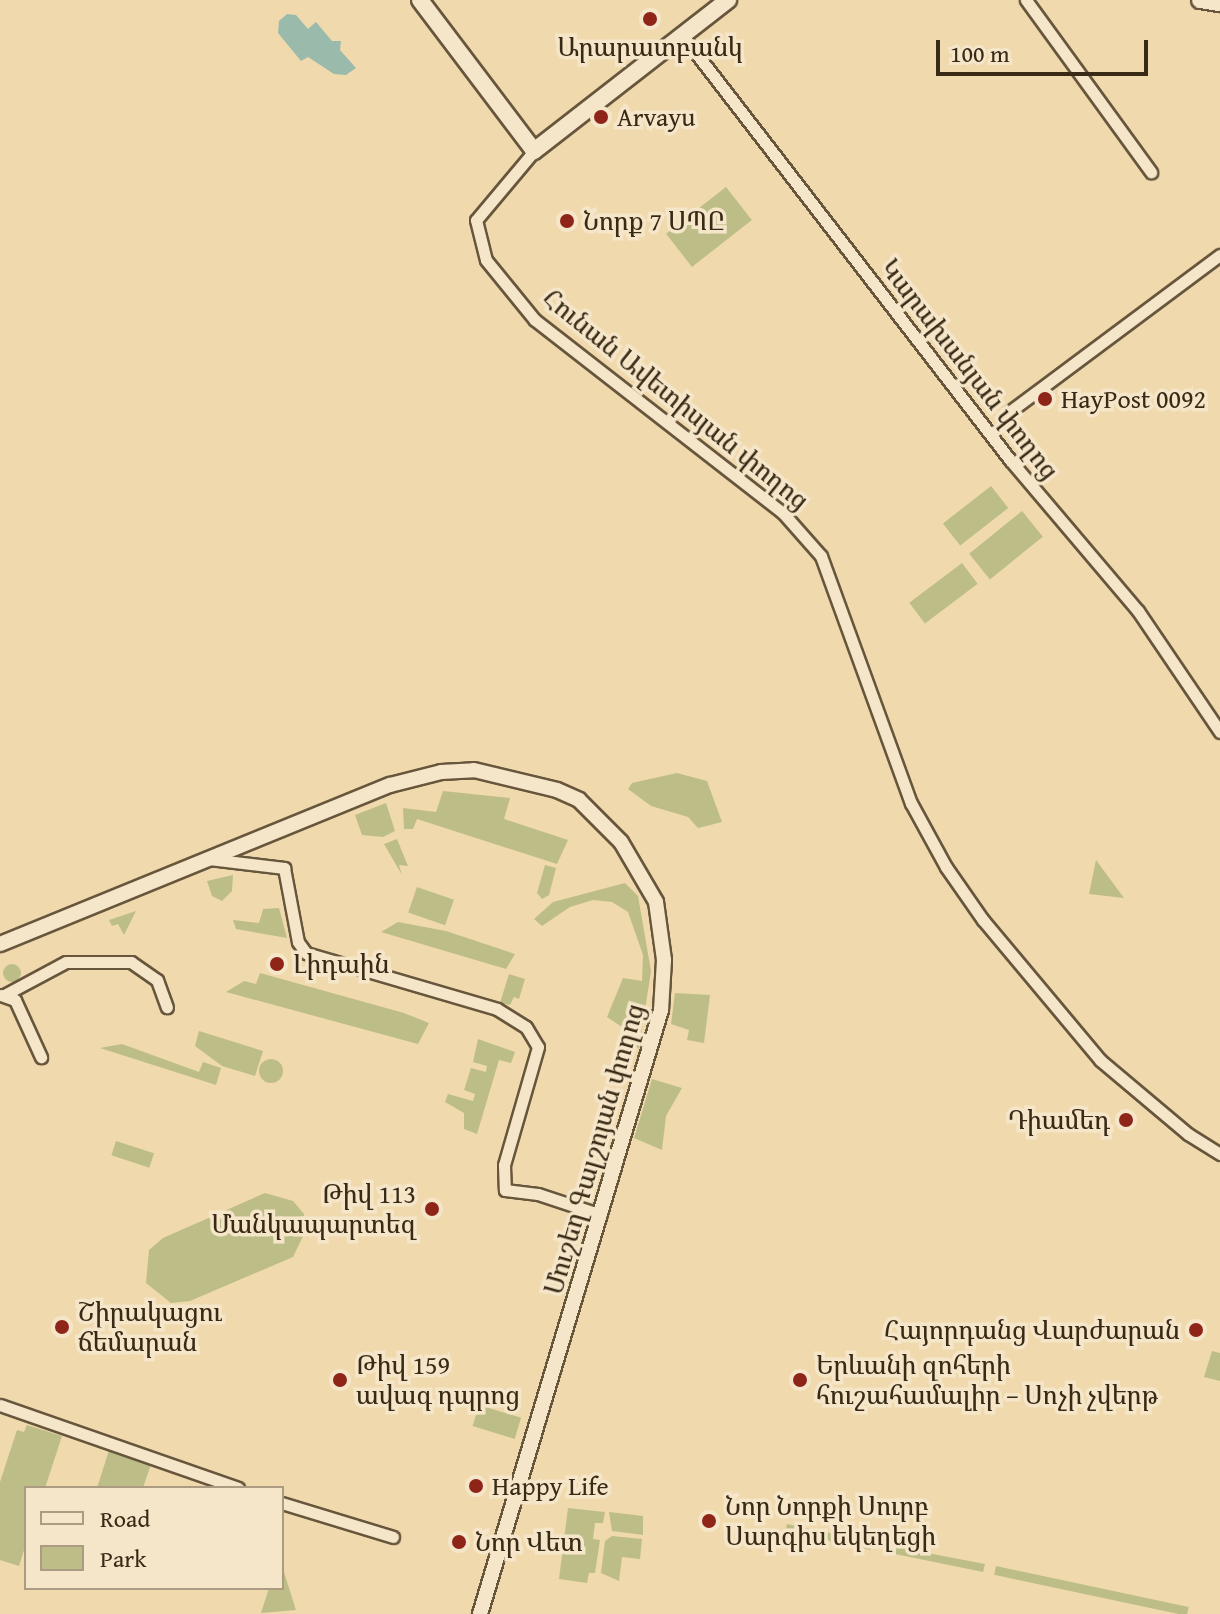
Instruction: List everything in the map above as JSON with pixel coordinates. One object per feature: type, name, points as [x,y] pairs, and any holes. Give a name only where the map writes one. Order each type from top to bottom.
[{"type":"main road","points":[[420,0],[534,151]]},
{"type":"main road","name":"Հունան Ավետիսյան փողոց","points":[[534,151],[728,0]]},
{"type":"main road","points":[[1200,0],[1220,3]]},
{"type":"street","points":[[1026,0],[1151,172]]},
{"type":"street","name":"Կարախանյան փողոց","points":[[682,35],[1010,460],[1138,611],[1220,732]]},
{"type":"street","name":"Հունան Ավետիսյան փողոց","points":[[534,151],[476,220],[486,260],[535,320],[783,513],[821,556],[911,803],[946,867],[983,920],[1100,1060],[1188,1134],[1220,1154]]},
{"type":"street","points":[[1009,412],[1220,255]]},
{"type":"street","name":"Մուշեղ Գալշոյան փողոց","points":[[0,944],[390,785],[441,772],[474,770],[532,782],[579,800],[602,820],[656,902],[664,960],[656,1033],[480,1614]]},
{"type":"street","points":[[204,859],[284,868],[298,942],[306,953],[497,1009],[526,1027],[538,1047],[504,1165],[505,1190],[538,1194],[601,1215]]},
{"type":"street","points":[[3,994],[66,962],[131,962],[157,980],[167,1007]]},
{"type":"street","points":[[3,994],[15,1000],[41,1057]]},
{"type":"street","points":[[0,1405],[232,1486]]},
{"type":"street","points":[[284,1504],[393,1537]]},
{"type":"green space","points":[[726,187],[752,220],[692,267],[666,234]]},
{"type":"green space","points":[[991,486],[1008,508],[960,546],[943,524]]},
{"type":"green space","points":[[1022,511],[1043,537],[990,579],[969,554]]},
{"type":"green space","points":[[962,563],[978,584],[925,623],[909,603]]},
{"type":"green space","points":[[677,773],[707,781],[722,822],[698,828],[688,817],[651,806],[628,789],[632,783]]},
{"type":"green space","points":[[443,791],[510,798],[504,819],[568,840],[557,864],[417,819],[413,829],[404,829],[403,808],[436,812]]},
{"type":"green space","points":[[386,803],[395,831],[383,837],[362,835],[355,815]]},
{"type":"green space","points":[[397,839],[408,866],[399,865],[402,875],[384,844]]},
{"type":"green space","points":[[1096,860],[1124,898],[1089,894]]},
{"type":"green space","points":[[545,865],[556,868],[549,895],[542,899],[537,893]]},
{"type":"green space","points":[[233,875],[232,891],[222,901],[212,896],[207,881]]},
{"type":"green space","points":[[625,883],[638,896],[651,971],[639,1049],[631,1043],[634,1035],[607,1017],[623,978],[642,981],[643,955],[628,912],[612,902],[593,900],[570,907],[542,926],[534,919],[553,902]]},
{"type":"green space","points":[[417,887],[454,900],[445,925],[408,913]]},
{"type":"green space","points":[[279,908],[287,938],[236,929],[233,920],[259,923],[263,909]]},
{"type":"green space","points":[[136,911],[124,935],[118,924],[112,926],[109,920]]},
{"type":"green space","points":[[398,922],[446,931],[515,954],[506,969],[381,932]]},
{"type":"green space","points":[[8,964],[16,964],[21,973],[19,980],[8,982],[3,977],[3,969]]},
{"type":"green space","points":[[260,973],[404,1013],[429,1023],[418,1044],[226,992],[244,981],[256,984]]},
{"type":"green space","points":[[509,974],[525,979],[519,999],[514,997],[510,1005],[500,1003]]},
{"type":"green space","points":[[675,993],[710,995],[704,1043],[687,1040],[689,1030],[671,1024]]},
{"type":"green space","points":[[199,1031],[263,1051],[255,1076],[222,1066],[195,1046]]},
{"type":"green space","points":[[478,1039],[515,1052],[511,1063],[499,1060],[477,1134],[464,1129],[464,1113],[445,1102],[448,1094],[473,1101],[475,1094],[464,1090],[471,1068],[486,1072],[487,1066],[473,1062]]},
{"type":"green space","points":[[122,1044],[199,1072],[203,1062],[221,1068],[216,1085],[100,1048]]},
{"type":"green space","points":[[271,1059],[279,1063],[283,1071],[279,1079],[271,1083],[263,1079],[259,1071],[263,1063]]},
{"type":"green space","points":[[652,1079],[682,1088],[666,1116],[662,1150],[634,1138]]},
{"type":"green space","points":[[116,1141],[154,1153],[149,1168],[111,1155]]},
{"type":"green space","points":[[265,1193],[293,1201],[304,1214],[306,1230],[293,1257],[190,1301],[171,1303],[146,1283],[149,1250],[163,1238]]},
{"type":"green space","points":[[1212,1351],[1220,1353],[1220,1381],[1204,1377]]},
{"type":"green space","points":[[479,1405],[521,1418],[515,1439],[473,1426]]},
{"type":"green space","points":[[27,1425],[62,1436],[46,1486],[24,1486],[24,1550],[19,1566],[0,1560],[0,1482],[17,1430],[24,1432]]},
{"type":"green space","points":[[110,1447],[152,1461],[144,1486],[98,1486]]},
{"type":"green space","points":[[568,1508],[605,1512],[603,1523],[595,1523],[593,1539],[600,1540],[595,1573],[589,1573],[587,1583],[559,1579]]},
{"type":"green space","points":[[609,1512],[643,1516],[643,1535],[612,1531]]},
{"type":"green space","points":[[787,1524],[872,1542],[870,1550],[785,1532]]},
{"type":"green space","points":[[612,1536],[642,1539],[640,1559],[622,1557],[619,1581],[601,1573],[605,1541]]},
{"type":"green space","points":[[896,1547],[985,1564],[983,1572],[895,1554]]},
{"type":"green space","points":[[996,1566],[1189,1607],[1187,1614],[1179,1614],[994,1575]]},
{"type":"green space","points":[[284,1572],[296,1610],[261,1613],[268,1590],[284,1590]]},
{"type":"shaded area","points":[[287,14],[296,15],[308,29],[316,22],[332,41],[341,41],[340,50],[356,68],[346,75],[334,74],[308,57],[301,61],[278,33],[279,21]]},
{"type":"place","name":"Արարատբանկ","points":[[650,19]]},
{"type":"place","name":"Arvayu","points":[[601,117]]},
{"type":"place","name":"Նորք 7 ՍՊԸ","points":[[567,221]]},
{"type":"place","name":"HayPost 0092","points":[[1045,399]]},
{"type":"place","name":"Լիդաին","points":[[277,964]]},
{"type":"place","name":"Դիամեդ","points":[[1126,1120]]},
{"type":"place","name":"Թիվ 113 Մանկապարտեզ","points":[[432,1209]]},
{"type":"place","name":"Շիրակացու ճեմարան","points":[[62,1327]]},
{"type":"place","name":"Հայորդանց Վարժարան","points":[[1196,1330]]},
{"type":"place","name":"Թիվ 159 ավագ դպրոց","points":[[340,1380]]},
{"type":"place","name":"Երևանի զոհերի հուշահամալիր – Սոչի չվերթ","points":[[800,1380]]},
{"type":"place","name":"Happy Life","points":[[476,1486]]},
{"type":"place","name":"Նոր Նորքի Սուրբ Սարգիս եկեղեցի","points":[[709,1521]]},
{"type":"place","name":"Նոր Վետ","points":[[459,1542]]}]
